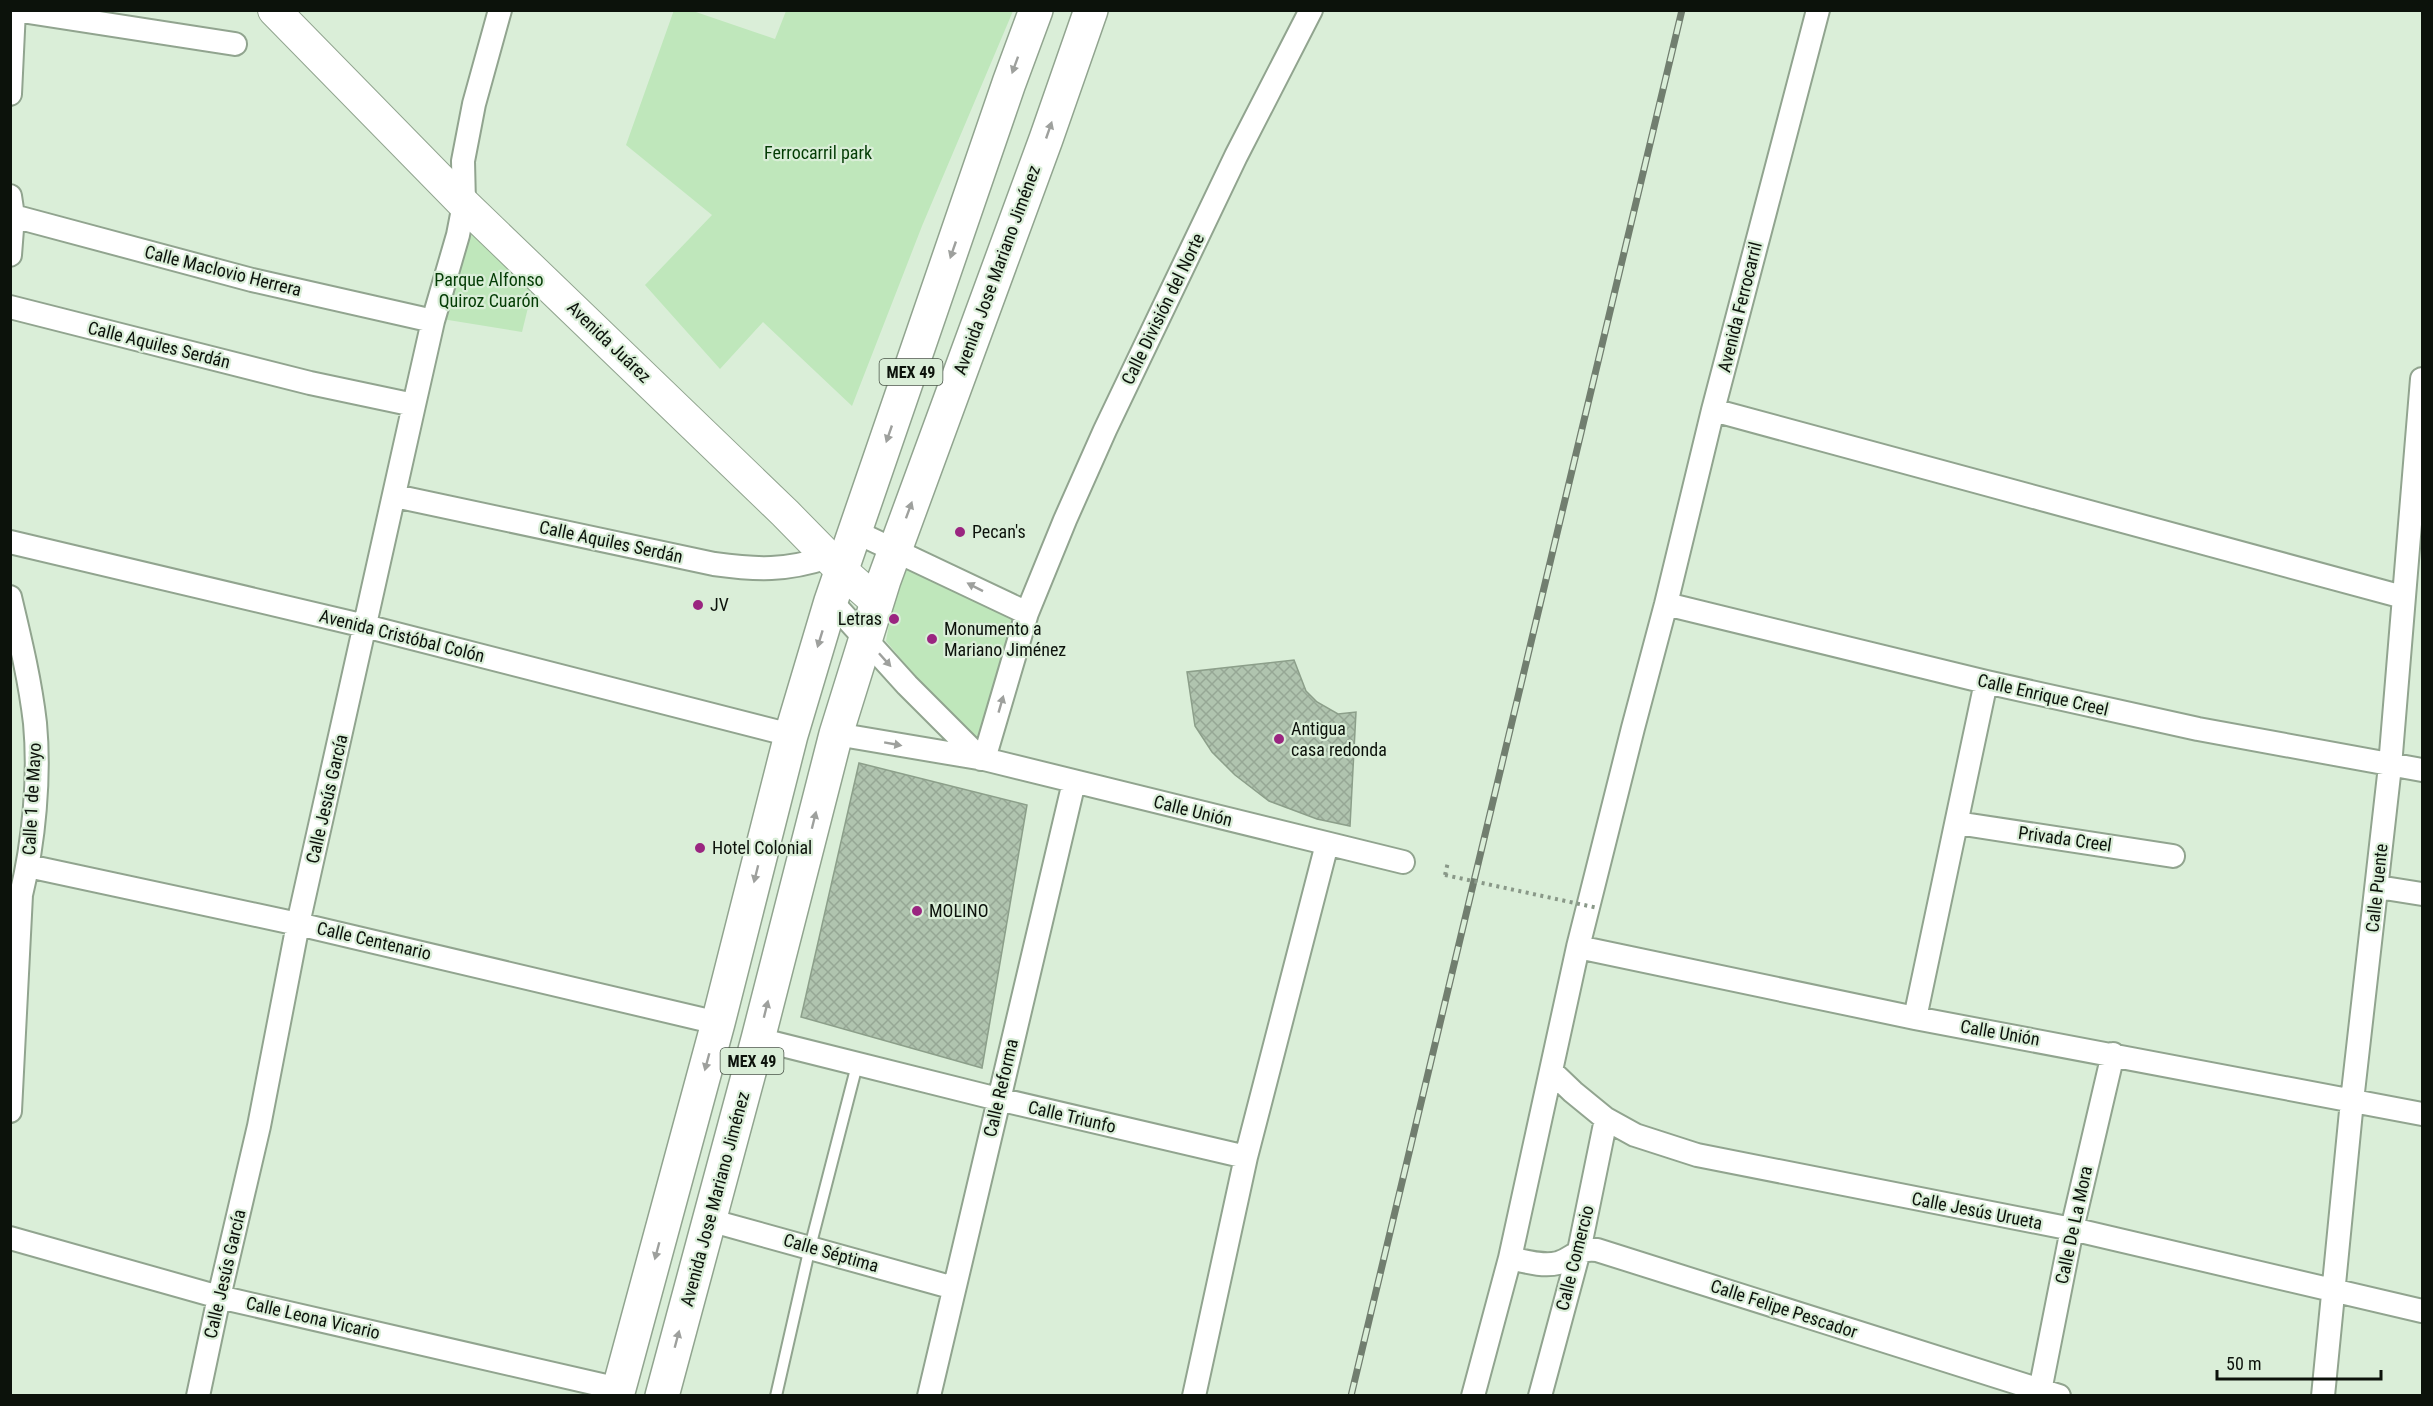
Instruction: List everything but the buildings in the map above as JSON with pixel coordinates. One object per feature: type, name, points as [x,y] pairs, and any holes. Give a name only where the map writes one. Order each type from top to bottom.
[{"type":"highway","name":"MEX 49","points":[[618,1392],[718,1023],[791,735],[834,577],[856,531],[1009,82],[1036,10]]},
{"type":"highway","name":"Avenida Jose Mariano Jiménez","points":[[662,1395],[758,1039],[836,734],[865,638],[895,548],[1046,139],[1091,10]]},
{"type":"main road","name":"Avenida Juárez","points":[[274,10],[834,577]]},
{"type":"main road","points":[[834,577],[877,602]]},
{"type":"street","points":[[10,94],[14,10],[236,44]]},
{"type":"street","name":"Calle Jesús García","points":[[198,1395],[259,1126],[298,924],[414,405],[433,321],[458,235],[464,204],[462,184],[466,144],[474,104],[500,10]]},
{"type":"street","name":"Calle División del Norte","points":[[1027,613],[1105,430],[1236,156],[1311,10]]},
{"type":"street","name":"Avenida Ferrocarril","points":[[1473,1395],[1510,1258],[1578,947],[1713,410],[1818,10]]},
{"type":"street","points":[[10,255],[12,206]]},
{"type":"street","name":"Calle Maclovio Herrera","points":[[12,206],[252,280],[433,321]]},
{"type":"street","name":"Calle Aquiles Serdán","points":[[10,307],[310,383],[414,405]]},
{"type":"street","name":"Calle Puente","points":[[2323,1395],[2352,1101],[2390,766],[2422,379]]},
{"type":"street","points":[[1713,410],[2403,597]]},
{"type":"street","name":"Calle Aquiles Serdán","points":[[395,496],[714,564],[751,569],[781,569],[804,565],[834,577]]},
{"type":"street","points":[[834,577],[865,638],[924,703],[982,759],[1027,613],[856,531]]},
{"type":"street","name":"Avenida Cristóbal Colón","points":[[10,542],[365,626],[791,735]]},
{"type":"street","name":"Calle 1 de Mayo","points":[[10,597],[23,652],[35,723],[37,772],[28,866],[16,896],[10,1111]]},
{"type":"street","name":"Calle Enrique Creel","points":[[1666,604],[1986,682],[2198,729],[2390,766],[2422,770]]},
{"type":"street","points":[[1915,1018],[1986,682]]},
{"type":"street","name":"Calle Unión","points":[[836,734],[982,759],[1403,862]]},
{"type":"street","name":"Calle Reforma","points":[[929,1395],[1074,782]]},
{"type":"street","name":"Privada Creel","points":[[1957,823],[2173,855]]},
{"type":"street","points":[[1194,1395],[1246,1157],[1327,844]]},
{"type":"street","name":"Calle Centenario","points":[[28,866],[298,924],[718,1023]]},
{"type":"street","points":[[2378,887],[2422,894]]},
{"type":"street","name":"Calle Unión","points":[[1578,947],[1915,1018],[2422,1114]]},
{"type":"street","name":"Calle Triunfo","points":[[758,1039],[998,1100],[1246,1157]]},
{"type":"street","name":"Calle De La Mora","points":[[2046,1394],[2072,1229],[2113,1054]]},
{"type":"street","name":"Calle Jesús Urueta","points":[[1551,1071],[1606,1119],[1635,1135],[1697,1155],[2072,1229],[2422,1311]]},
{"type":"street","name":"Calle Comercio","points":[[1540,1395],[1579,1251],[1606,1119]]},
{"type":"street","name":"Calle Séptima","points":[[709,1220],[954,1288]]},
{"type":"street","name":"Calle Leona Vicario","points":[[10,1238],[219,1297],[618,1392]]},
{"type":"street","name":"Calle Felipe Pescador","points":[[1510,1258],[1551,1264],[1564,1260],[1579,1251],[1598,1250],[2046,1394]]},
{"type":"lane","points":[[776,1395],[810,1247],[857,1065]]},
{"type":"path","points":[[1448,862],[1444,875],[1598,908]]},
{"type":"green space","name":"Ferrocarril park","points":[[674,10],[693,11],[775,39],[786,11],[1013,11],[922,226],[852,406],[763,322],[720,369],[645,285],[712,215],[626,145]]},
{"type":"green space","name":"Parque Alfonso Quiroz Cuarón","points":[[468,217],[534,283],[522,332],[442,319]]},
{"type":"green space","points":[[901,558],[1020,616],[979,753],[886,641]]},
{"type":"railway","points":[[1351,1396],[1682,10]]},
{"type":"place","name":"Pecan's","points":[[960,532]]},
{"type":"place","name":"JV","points":[[698,605]]},
{"type":"place","name":"Letras","points":[[894,619]]},
{"type":"place","name":"Monumento a Mariano Jiménez","points":[[932,639]]},
{"type":"place","name":"Antigua casa redonda","points":[[1279,739]]},
{"type":"place","name":"Hotel Colonial","points":[[700,848]]},
{"type":"place","name":"MOLINO","points":[[917,911]]}]
